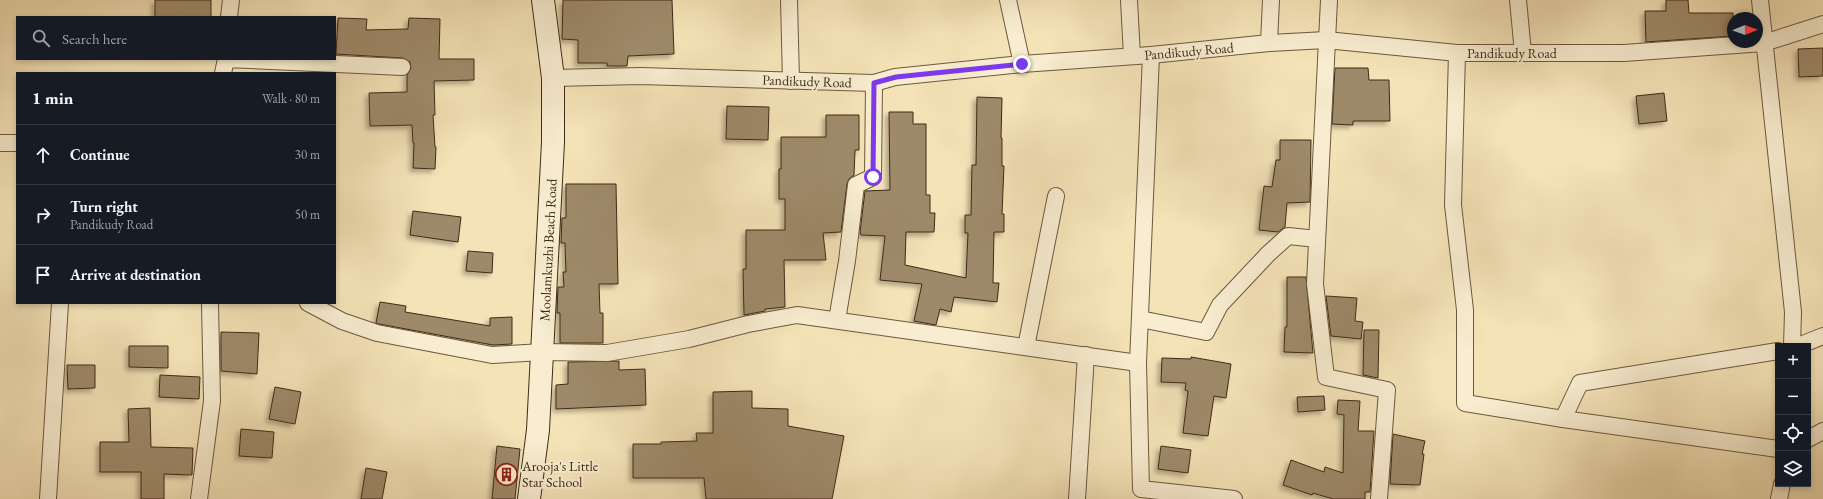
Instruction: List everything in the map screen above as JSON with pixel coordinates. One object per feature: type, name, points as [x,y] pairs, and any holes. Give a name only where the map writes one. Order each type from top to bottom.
[{"type":"street","points":[[229,16],[230,0]]},
{"type":"street","name":"Moolamkuzhi Beach Road","points":[[529,499],[538,430],[553,142],[553,78],[543,0]]},
{"type":"street","points":[[789,0],[791,81]]},
{"type":"street","points":[[1008,0],[1022,64]]},
{"type":"street","points":[[1129,0],[1132,56]]},
{"type":"street","points":[[1269,43],[1271,0]]},
{"type":"street","points":[[1329,0],[1315,284],[1326,377],[1387,390],[1379,499]]},
{"type":"street","points":[[1518,0],[1523,53]]},
{"type":"street","points":[[1760,0],[1793,312],[1792,343]]},
{"type":"street","name":"Pandikudy Road","points":[[553,78],[641,76],[874,83],[896,77],[1022,64],[1151,55],[1269,43],[1326,40],[1456,53],[1624,53],[1764,43],[1823,24]]},
{"type":"street","points":[[1456,53],[1453,205],[1465,310],[1465,403],[1563,419],[1775,449]]},
{"type":"street","points":[[1151,55],[1138,363],[1141,489],[1234,499]]},
{"type":"street","points":[[223,72],[226,60]]},
{"type":"street","points":[[248,60],[402,67]]},
{"type":"street","points":[[837,320],[847,261],[856,185],[873,177],[874,83]]},
{"type":"street","points":[[0,143],[16,143]]},
{"type":"street","points":[[1026,347],[1056,196]]},
{"type":"street","points":[[1140,319],[1206,332],[1220,305],[1268,254],[1288,236],[1317,239]]},
{"type":"street","points":[[48,499],[60,304]]},
{"type":"street","points":[[198,499],[212,401],[210,304]]},
{"type":"street","points":[[310,304],[342,321],[377,334],[492,355],[543,352],[607,353],[689,339],[748,324],[797,315],[1138,363]]},
{"type":"street","points":[[1806,343],[1823,336]]},
{"type":"street","points":[[1563,419],[1580,383],[1775,350]]},
{"type":"street","points":[[1077,499],[1086,355]]},
{"type":"street","points":[[1811,437],[1823,431]]},
{"type":"street","points":[[1779,499],[1781,487]]},
{"type":"building","points":[[155,0],[211,0],[211,16],[155,16]]},
{"type":"building","points":[[563,0],[672,0],[674,54],[628,56],[627,66],[607,66],[607,63],[578,63],[578,40],[562,39]]},
{"type":"building","points":[[1666,0],[1688,0],[1689,13],[1727,13],[1727,36],[1646,42],[1645,11],[1666,11]]},
{"type":"building","points":[[338,18],[367,19],[366,30],[408,29],[409,18],[440,19],[439,59],[474,59],[474,80],[434,81],[435,115],[433,115],[436,147],[435,169],[413,168],[414,143],[412,125],[370,126],[369,93],[407,92],[407,75],[411,68],[410,62],[402,58],[336,54]]},
{"type":"building","points":[[1823,48],[1823,76],[1799,77],[1798,49]]},
{"type":"building","points":[[1335,68],[1368,68],[1369,80],[1389,80],[1390,121],[1353,121],[1353,125],[1332,124]]},
{"type":"building","points":[[1664,93],[1667,121],[1639,124],[1636,96]]},
{"type":"building","points":[[977,97],[1002,98],[1001,138],[1002,166],[1004,166],[1002,214],[1004,214],[1004,232],[994,232],[993,283],[999,283],[997,302],[954,297],[951,312],[940,309],[936,325],[914,321],[922,284],[880,280],[885,236],[861,235],[860,232],[865,191],[890,190],[889,112],[913,112],[913,124],[926,124],[926,195],[930,195],[930,213],[935,213],[934,232],[906,232],[905,265],[966,278],[968,233],[965,233],[965,215],[971,215],[972,165],[976,165]]},
{"type":"building","points":[[727,106],[769,107],[768,140],[726,139]]},
{"type":"building","points":[[826,115],[859,115],[859,150],[855,150],[854,175],[849,179],[847,184],[841,232],[823,233],[826,260],[784,260],[785,307],[765,309],[765,311],[744,315],[743,269],[746,269],[746,230],[785,230],[785,199],[779,199],[781,137],[826,137]]},
{"type":"building","points":[[1280,140],[1311,140],[1310,202],[1287,203],[1285,227],[1278,232],[1259,230],[1264,186],[1272,187],[1276,160],[1280,160]]},
{"type":"building","points":[[566,184],[616,184],[618,284],[599,284],[600,313],[603,313],[603,343],[560,343],[560,313],[557,313],[558,287],[564,287],[563,272],[566,272],[565,243],[561,243],[562,218],[566,218]]},
{"type":"building","points":[[413,211],[461,217],[458,242],[410,235]]},
{"type":"building","points":[[468,251],[493,253],[492,273],[466,271]]},
{"type":"building","points":[[1287,277],[1306,277],[1313,353],[1284,352],[1285,327],[1287,327]]},
{"type":"building","points":[[1326,296],[1357,298],[1355,321],[1363,322],[1361,339],[1331,336]]},
{"type":"building","points":[[380,302],[406,306],[405,312],[490,326],[490,318],[512,317],[512,344],[493,345],[379,324],[376,323]]},
{"type":"building","points":[[1364,330],[1379,330],[1378,378],[1363,375]]},
{"type":"building","points":[[221,332],[259,333],[257,374],[221,371]]},
{"type":"building","points":[[129,346],[168,346],[168,368],[129,367]]},
{"type":"building","points":[[1191,357],[1231,364],[1226,398],[1214,396],[1208,436],[1183,433],[1188,391],[1185,390],[1186,383],[1161,382],[1162,358],[1191,359]]},
{"type":"building","points":[[619,361],[619,370],[645,369],[646,405],[556,409],[556,385],[568,384],[568,362]]},
{"type":"building","points":[[67,365],[95,365],[95,388],[68,389]]},
{"type":"building","points":[[160,375],[200,377],[199,399],[159,397]]},
{"type":"building","points":[[275,387],[301,392],[295,424],[269,419]]},
{"type":"building","points":[[752,391],[752,408],[788,409],[788,426],[844,436],[832,499],[706,499],[704,478],[633,478],[633,444],[661,444],[661,442],[697,441],[696,433],[713,433],[713,392]]},
{"type":"building","points":[[1324,396],[1325,410],[1298,412],[1297,397]]},
{"type":"building","points":[[1338,400],[1360,401],[1358,431],[1374,431],[1370,492],[1365,492],[1365,499],[1333,499],[1313,493],[1312,495],[1283,485],[1291,460],[1324,472],[1325,467],[1343,473],[1344,415],[1337,414]]},
{"type":"building","points":[[150,408],[151,447],[193,448],[192,475],[164,474],[164,499],[141,499],[141,472],[100,472],[100,442],[129,442],[128,409]]},
{"type":"building","points":[[241,429],[274,432],[272,458],[239,456]]},
{"type":"building","points":[[1393,434],[1425,441],[1422,454],[1424,454],[1420,485],[1390,484]]},
{"type":"building","name":"Arooja's Little Star School","points":[[497,446],[520,449],[515,499],[492,499]]},
{"type":"building","points":[[1161,446],[1191,450],[1188,473],[1158,469]]},
{"type":"building","points":[[366,468],[387,472],[382,499],[361,499]]},
{"type":"place","name":"Arooja's Little Star School","points":[[506,474]]},
{"type":"route","points":[[873,177],[874,83],[896,77],[1022,64]]}]
